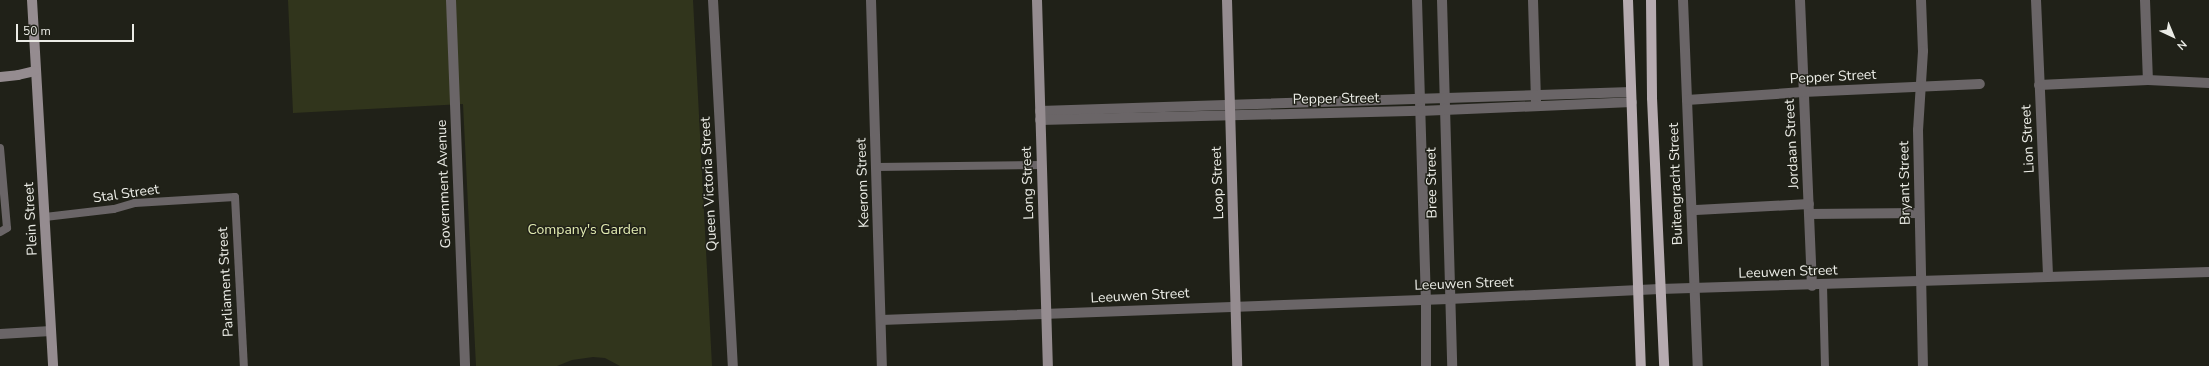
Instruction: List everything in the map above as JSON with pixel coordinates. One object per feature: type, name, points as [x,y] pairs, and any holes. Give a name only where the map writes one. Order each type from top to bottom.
[{"type":"main road","points":[[1628,0],[1641,366]]},
{"type":"main road","name":"Buitengracht Street","points":[[1651,0],[1652,98],[1664,366]]},
{"type":"street","name":"Plein Street","points":[[32,0],[35,71],[46,217],[53,366]]},
{"type":"street","name":"Government Avenue","points":[[450,0],[465,366]]},
{"type":"street","name":"Queen Victoria Street","points":[[713,0],[733,366]]},
{"type":"street","name":"Keerom Street","points":[[871,0],[882,366]]},
{"type":"street","name":"Long Street","points":[[1038,0],[1041,165],[1048,366]]},
{"type":"street","name":"Loop Street","points":[[1227,0],[1237,366]]},
{"type":"street","name":"Bree Street","points":[[1417,0],[1426,299],[1426,366]]},
{"type":"street","name":"Bree Street","points":[[1442,0],[1452,366]]},
{"type":"street","points":[[1533,0],[1536,107]]},
{"type":"street","name":"Buitengracht Street","points":[[1683,0],[1698,366]]},
{"type":"street","name":"Jordaan Street","points":[[1800,0],[1812,286]]},
{"type":"street","name":"Bryant Street","points":[[1921,0],[1923,50],[1918,130],[1923,366]]},
{"type":"street","name":"Lion Street","points":[[2036,0],[2048,277]]},
{"type":"street","points":[[2145,0],[2148,80]]},
{"type":"street","points":[[0,77],[35,71]]},
{"type":"street","points":[[2039,85],[2148,80],[2209,83]]},
{"type":"street","name":"Pepper Street","points":[[1687,100],[1803,92],[1980,84]]},
{"type":"street","name":"Pepper Street","points":[[1230,110],[1419,98],[1535,96],[1631,92]]},
{"type":"street","name":"Pepper Street","points":[[1040,115],[1230,110],[1420,111],[1632,102]]},
{"type":"street","points":[[1696,210],[1809,209],[1920,212]]},
{"type":"street","name":"Leeuwen Street","points":[[881,320],[1235,305],[1449,299],[1660,289],[1812,286],[1922,280],[2209,272]]},
{"type":"street","points":[[0,334],[51,331]]},
{"type":"lane","points":[[0,148],[7,228],[0,232]]},
{"type":"lane","points":[[876,167],[1041,165]]},
{"type":"lane","name":"Stal Street","points":[[46,217],[114,209],[135,203],[235,196]]},
{"type":"lane","name":"Parliament Street","points":[[235,196],[244,366]]},
{"type":"lane","points":[[1823,285],[1825,366]]},
{"type":"green space","name":"Company's Garden","points":[[288,0],[693,0],[712,366],[620,366],[605,358],[593,357],[572,360],[557,366],[476,366],[463,104],[293,113]]}]
